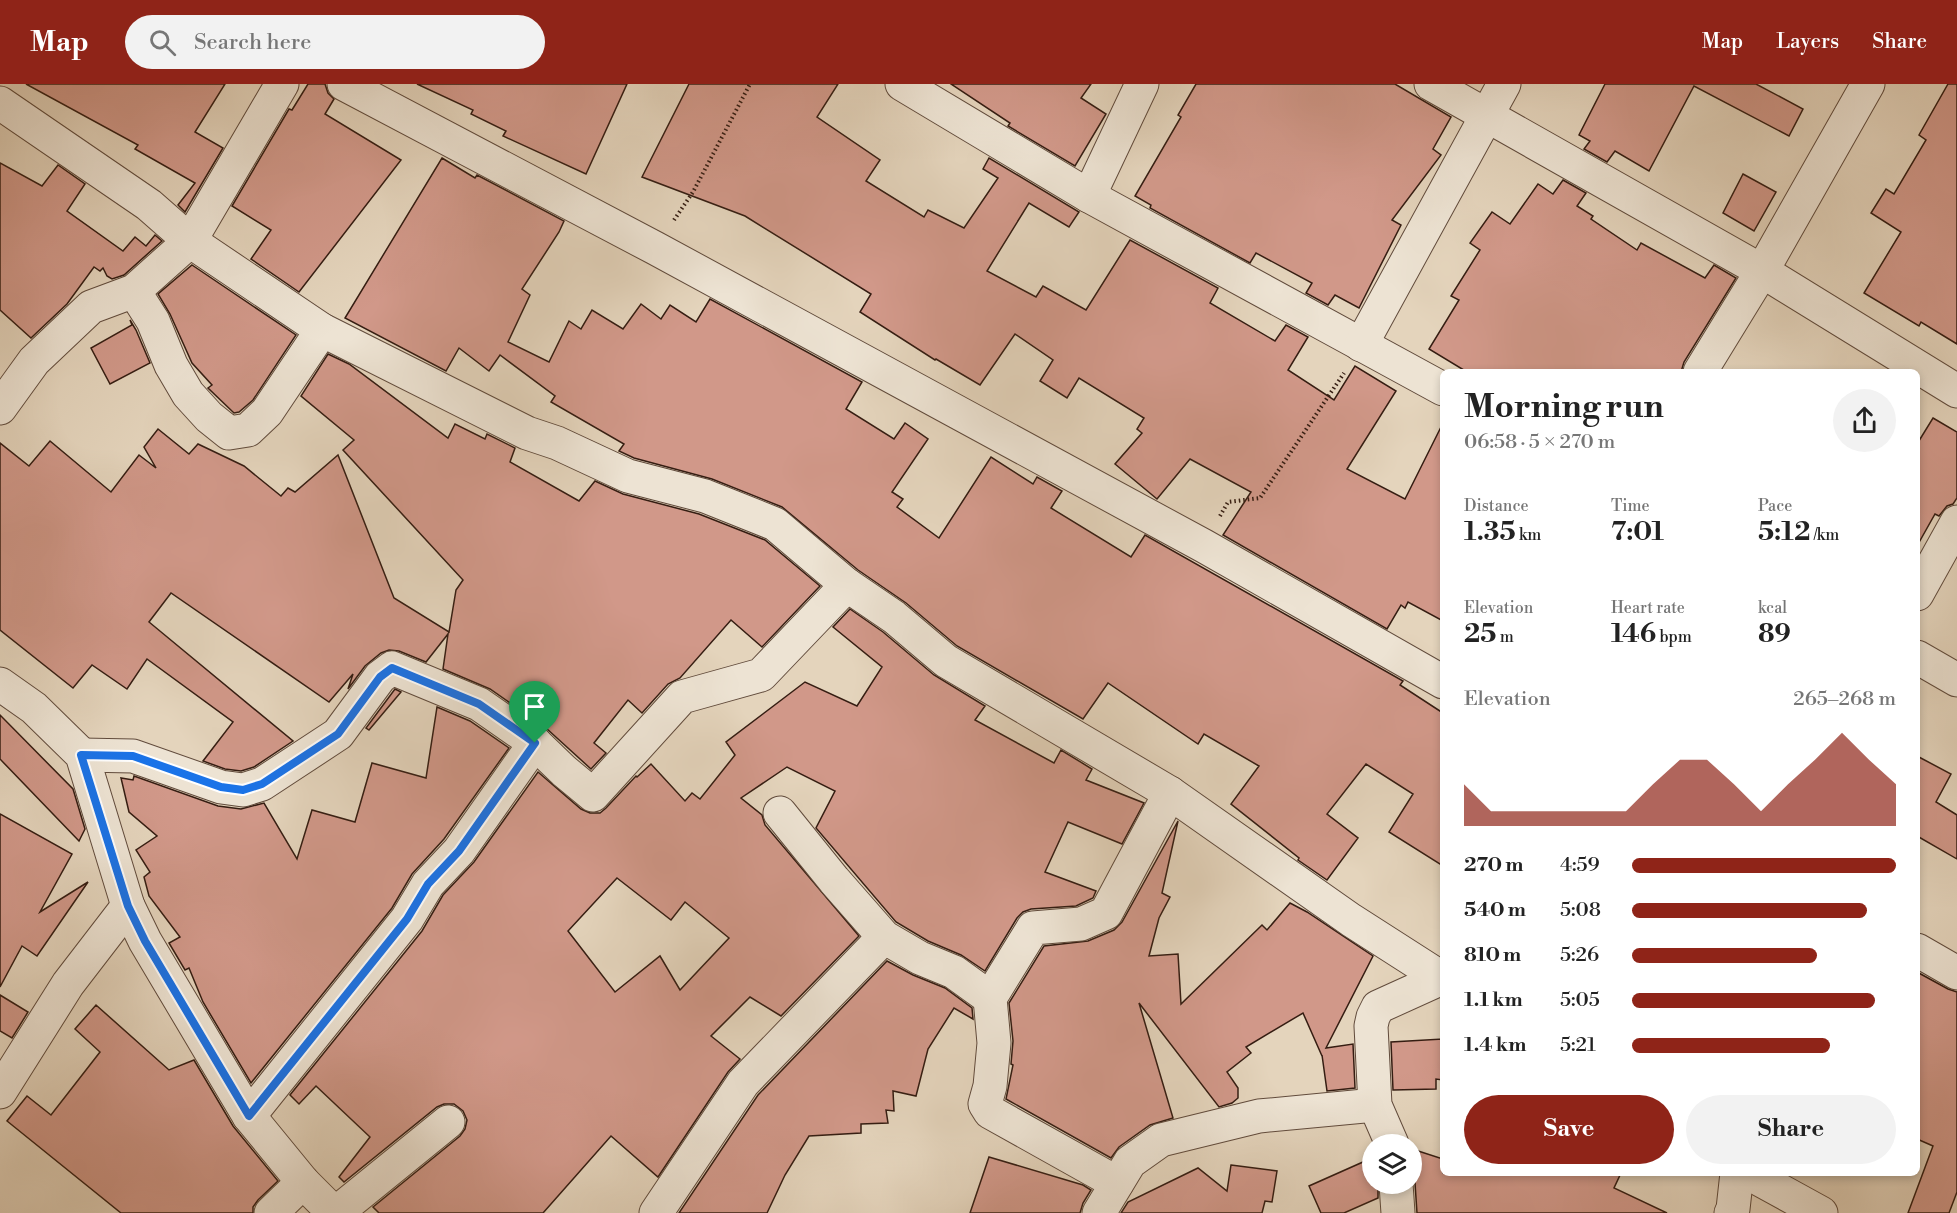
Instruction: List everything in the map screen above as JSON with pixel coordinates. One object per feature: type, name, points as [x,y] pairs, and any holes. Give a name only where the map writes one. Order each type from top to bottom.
[{"type":"street","points":[[2,403],[34,361],[91,307],[134,291],[190,241],[282,84]]},
{"type":"street","points":[[344,84],[655,248],[1204,546],[1440,680]]},
{"type":"street","points":[[902,84],[1089,196],[1440,387]]},
{"type":"street","points":[[1089,196],[1142,84]]},
{"type":"street","points":[[1431,84],[1762,271],[1957,391]]},
{"type":"street","points":[[1361,345],[1504,84]]},
{"type":"street","points":[[1702,369],[1762,271],[1868,84]]},
{"type":"street","points":[[0,103],[149,205],[190,241],[322,330],[527,433],[557,443],[628,476],[705,496],[775,525],[847,585],[894,617],[946,662],[1170,793],[1351,920],[1440,977]]},
{"type":"street","points":[[134,291],[153,321],[171,364],[188,394],[209,417],[229,433],[248,430],[267,412],[322,330]]},
{"type":"street","points":[[1920,589],[1957,522]]},
{"type":"street","points":[[81,755],[133,756],[221,787],[243,790],[262,784],[338,734],[380,677],[392,668],[479,704],[535,743],[593,795],[682,697],[761,675],[847,585]]},
{"type":"street","points":[[1920,659],[1957,680]]},
{"type":"street","points":[[0,684],[34,708],[81,755],[128,906],[145,941],[249,1116],[303,1182],[335,1213],[448,1122]]},
{"type":"street","points":[[249,1116],[407,919],[428,884],[459,851],[535,743]]},
{"type":"street","points":[[1117,1183],[990,1112],[985,1104],[990,1086],[994,1043],[990,998],[1033,928],[1081,924],[1106,913],[1170,793]]},
{"type":"street","points":[[780,813],[884,937],[920,958],[954,972],[990,998]]},
{"type":"street","points":[[0,1092],[68,984],[128,906]]},
{"type":"street","points":[[656,1213],[743,1083],[884,937]]},
{"type":"street","points":[[1920,952],[1957,973]]},
{"type":"street","points":[[1388,1134],[1375,1105],[1372,1017],[1378,1007],[1440,979]]},
{"type":"street","points":[[1099,1213],[1131,1162],[1161,1140],[1259,1116],[1375,1105]]},
{"type":"street","points":[[1731,1213],[1737,1176]]},
{"type":"street","points":[[1753,1176],[1821,1213]]},
{"type":"street","points":[[271,1213],[303,1182]]},
{"type":"street","points":[[1397,1194],[1398,1213]]},
{"type":"path","points":[[655,248],[693,192],[750,84]]},
{"type":"path","points":[[1204,546],[1228,502],[1260,498],[1361,345]]},
{"type":"building","points":[[26,84],[225,84],[195,132],[223,148],[185,212],[178,205],[195,183],[135,149],[138,145]]},
{"type":"building","points":[[308,84],[325,84],[328,93],[334,99],[325,114],[401,160],[299,292],[251,259],[271,230],[232,206],[289,109],[292,110]]},
{"type":"building","points":[[417,84],[627,84],[586,174],[503,136],[506,131],[471,114],[473,110]]},
{"type":"building","points":[[689,84],[838,84],[817,117],[880,160],[866,181],[924,217],[928,210],[964,228],[998,178],[983,169],[989,158],[1079,212],[1069,227],[1029,203],[987,271],[1036,297],[1043,286],[1086,310],[1130,240],[1218,288],[1210,303],[1275,341],[1286,325],[1308,337],[1288,370],[1334,400],[1355,366],[1396,391],[1347,469],[1405,499],[1440,429],[1440,619],[1408,602],[1405,608],[1401,605],[1387,629],[1223,535],[1251,492],[1190,459],[1157,499],[1115,464],[1142,433],[1137,429],[1144,418],[1079,378],[1067,398],[1040,381],[1053,360],[1015,334],[980,385],[935,360],[860,312],[871,294],[745,216],[642,177]]},
{"type":"building","points":[[951,84],[1091,84],[1081,98],[1106,114],[1075,166],[1008,126],[1010,123]]},
{"type":"building","points":[[1196,84],[1395,84],[1451,117],[1433,149],[1441,155],[1392,220],[1401,225],[1359,308],[1335,295],[1328,305],[1306,293],[1312,283],[1256,253],[1250,263],[1150,208],[1151,205],[1135,196],[1181,117],[1178,115]]},
{"type":"building","points":[[1605,84],[1756,84],[1803,109],[1789,136],[1694,86],[1649,171],[1615,151],[1607,162],[1584,149],[1590,141],[1579,135]]},
{"type":"building","points":[[1948,84],[1957,84],[1957,344],[1921,322],[1919,326],[1864,293],[1901,232],[1871,213],[1886,189],[1894,194],[1926,140],[1919,135]]},
{"type":"building","points":[[442,158],[475,178],[477,175],[564,221],[522,289],[530,295],[508,342],[549,362],[569,321],[581,329],[592,310],[623,329],[641,304],[661,319],[670,305],[696,322],[710,299],[862,382],[846,409],[894,439],[905,423],[928,439],[892,492],[903,499],[897,507],[939,538],[991,457],[1033,484],[1037,477],[1062,491],[1051,508],[1131,557],[1145,535],[1403,681],[1400,685],[1440,711],[1440,864],[1389,832],[1413,794],[1366,764],[1327,814],[1358,838],[1327,880],[1298,860],[1299,858],[1231,804],[1259,766],[1204,734],[1198,744],[1108,683],[1083,719],[957,646],[906,603],[858,570],[782,507],[712,479],[634,458],[619,451],[624,444],[551,402],[555,396],[500,355],[489,371],[459,348],[446,371],[345,318]]},
{"type":"building","points":[[0,163],[42,186],[58,165],[85,184],[67,211],[123,251],[135,237],[146,246],[155,235],[162,241],[124,275],[112,279],[107,276],[103,268],[100,271],[94,267],[67,304],[31,338],[0,310]]},
{"type":"building","points":[[1743,174],[1776,192],[1754,231],[1723,213]]},
{"type":"building","points":[[1563,180],[1586,193],[1577,206],[1593,216],[1591,219],[1637,250],[1641,243],[1705,278],[1714,265],[1736,278],[1682,369],[1462,369],[1429,349],[1459,300],[1451,296],[1480,250],[1470,243],[1492,212],[1510,224],[1538,184],[1553,194]]},
{"type":"building","points":[[192,265],[296,335],[253,400],[239,412],[234,413],[208,388],[212,385],[192,363],[170,314],[158,294]]},
{"type":"building","points":[[130,320],[150,363],[110,384],[91,348],[132,325]]},
{"type":"building","points":[[328,354],[349,364],[448,438],[455,424],[485,439],[487,434],[515,448],[510,462],[579,501],[595,481],[623,494],[699,514],[765,540],[820,586],[762,647],[731,620],[680,678],[668,684],[642,713],[628,700],[594,743],[606,753],[591,769],[546,728],[490,689],[443,669],[448,634],[426,662],[399,651],[389,650],[381,653],[365,666],[348,689],[353,674],[329,702],[171,593],[149,622],[293,741],[254,767],[241,771],[225,769],[203,761],[233,722],[147,659],[127,689],[92,665],[73,688],[0,630],[0,443],[29,466],[50,441],[111,492],[139,455],[156,468],[144,447],[158,429],[189,454],[198,444],[244,466],[281,496],[288,488],[295,492],[338,455],[394,598],[449,632],[456,590],[463,580],[343,450],[354,440],[301,396]]},
{"type":"building","points":[[1933,418],[1957,432],[1957,498],[1939,516],[1935,514],[1920,541],[1920,439]]},
{"type":"building","points":[[850,609],[883,632],[934,675],[985,706],[975,720],[1054,763],[1061,750],[1092,769],[1086,780],[1144,803],[1122,844],[1068,822],[1045,872],[1096,891],[1093,898],[1076,906],[1031,909],[1023,912],[985,971],[961,955],[928,941],[896,922],[816,828],[835,791],[787,767],[741,798],[762,815],[765,825],[859,936],[781,1016],[750,997],[711,1036],[740,1059],[728,1072],[658,1177],[611,1136],[543,1213],[379,1213],[373,1207],[460,1136],[467,1120],[463,1111],[454,1104],[437,1107],[344,1182],[339,1177],[370,1137],[316,1086],[299,1104],[290,1095],[422,931],[443,895],[474,862],[538,772],[581,809],[590,813],[600,813],[651,764],[685,801],[692,793],[700,799],[735,755],[726,742],[805,682],[857,706],[882,667],[833,627]],"holes":[[[617,878],[671,920],[685,902],[729,938],[680,990],[660,956],[615,992],[568,931]]]},
{"type":"building","points":[[395,689],[401,692],[369,730],[366,728]]},
{"type":"building","points":[[437,707],[470,721],[509,748],[444,839],[412,874],[392,908],[251,1083],[203,1002],[189,968],[185,970],[169,943],[180,937],[149,896],[144,877],[150,872],[136,850],[157,836],[129,812],[121,778],[133,780],[134,776],[218,806],[241,809],[264,803],[297,859],[312,810],[355,822],[372,763],[426,778]]},
{"type":"building","points":[[0,715],[73,789],[85,829],[79,841],[0,759]]},
{"type":"building","points":[[1920,758],[1951,774],[1936,802],[1957,815],[1957,859],[1920,838]]},
{"type":"building","points":[[0,814],[72,854],[40,912],[88,882],[37,956],[22,946],[0,987]]},
{"type":"building","points":[[1178,821],[1162,893],[1170,897],[1159,918],[1149,956],[1178,954],[1181,1004],[1262,925],[1267,930],[1290,903],[1307,912],[1373,956],[1326,1048],[1353,1044],[1355,1088],[1327,1091],[1322,1055],[1303,1013],[1246,1047],[1251,1053],[1227,1072],[1238,1088],[1238,1098],[1232,1103],[1219,1107],[1139,1003],[1173,1118],[1150,1125],[1119,1147],[1111,1158],[1006,1099],[1013,1065],[1011,1064],[1013,1041],[1009,1003],[1044,946],[1088,941],[1114,930],[1122,922]]},
{"type":"building","points":[[887,961],[945,988],[972,1008],[973,1019],[954,1008],[928,1049],[916,1096],[893,1091],[894,1111],[886,1110],[888,1123],[861,1124],[861,1133],[809,1136],[785,1175],[767,1213],[679,1213],[758,1095]]},
{"type":"building","points":[[1920,974],[1957,992],[1957,1192],[1949,1213],[1908,1213],[1933,1146],[1920,1140]]},
{"type":"building","points":[[0,995],[28,1012],[12,1038],[0,1031]]},
{"type":"building","points":[[96,1005],[169,1070],[194,1060],[233,1126],[278,1181],[258,1200],[253,1207],[253,1213],[121,1213],[7,1121],[27,1096],[51,1115],[100,1052],[75,1029]]},
{"type":"building","points":[[1440,1039],[1440,1080],[1436,1079],[1436,1089],[1393,1090],[1391,1042]]},
{"type":"building","points":[[1422,1152],[1440,1158],[1440,1176],[1620,1176],[1614,1188],[1667,1213],[1417,1213],[1416,1194],[1422,1194]]},
{"type":"building","points":[[989,1157],[1083,1185],[1091,1190],[1080,1213],[970,1213]]},
{"type":"building","points":[[1362,1162],[1362,1194],[1378,1194],[1378,1198],[1344,1213],[1321,1213],[1309,1186]]},
{"type":"building","points":[[1231,1165],[1277,1171],[1272,1202],[1265,1201],[1262,1213],[1121,1213],[1128,1202],[1198,1168],[1227,1191]]},
{"type":"route","points":[[392,668],[479,704],[535,743],[459,851],[428,884],[407,919],[249,1116],[162,966],[145,941],[128,906],[81,755],[133,756],[221,787],[243,790],[262,784],[338,734],[380,677],[392,668]]}]
